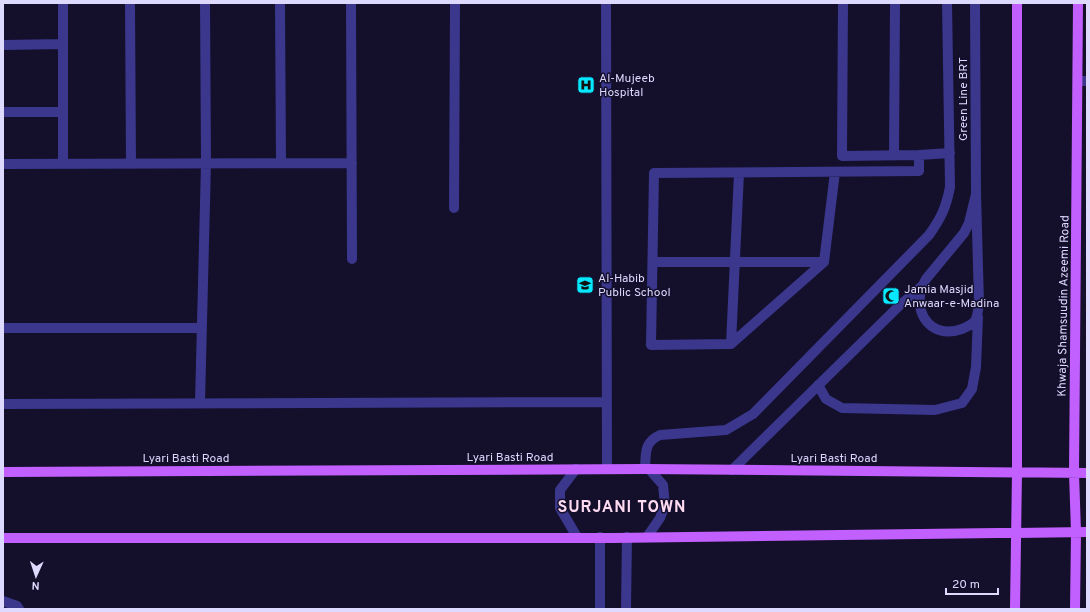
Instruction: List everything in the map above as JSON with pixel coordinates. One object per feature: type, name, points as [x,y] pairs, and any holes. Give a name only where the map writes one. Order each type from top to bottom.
[{"type":"main road","points":[[1015,609],[1017,472],[1016,3]]},
{"type":"main road","name":"Khwaja Shamsuudin Azeemi Road","points":[[1076,609],[1074,473],[1083,81],[1078,3]]},
{"type":"main road","name":"Lyari Basti Road","points":[[3,472],[647,469],[1087,473]]},
{"type":"main road","points":[[3,538],[647,537],[1087,532]]},
{"type":"street","points":[[63,3],[63,164]]},
{"type":"street","points":[[130,3],[131,164]]},
{"type":"street","points":[[200,403],[206,163],[205,3]]},
{"type":"street","points":[[280,3],[281,163]]},
{"type":"street","points":[[351,3],[352,259]]},
{"type":"street","points":[[454,208],[456,3]]},
{"type":"street","points":[[606,3],[607,469]]},
{"type":"street","points":[[843,3],[842,156],[950,153]]},
{"type":"street","points":[[894,155],[895,3]]},
{"type":"street","points":[[647,537],[660,518],[665,505],[663,485],[647,469],[647,446],[652,439],[660,435],[726,430],[753,414],[923,240],[939,221],[946,206],[950,187],[947,3]]},
{"type":"street","name":"Green Line BRT","points":[[975,3],[978,315],[974,323],[958,331],[947,332],[936,330],[929,325],[923,316],[920,307],[922,286],[926,279],[964,233],[969,223],[976,194]]},
{"type":"street","points":[[3,44],[63,44]]},
{"type":"street","points":[[3,112],[63,112]]},
{"type":"street","points":[[835,172],[824,262],[731,344],[651,345],[654,173],[919,171],[919,155]]},
{"type":"street","points":[[3,164],[352,163]]},
{"type":"street","points":[[731,344],[739,173]]},
{"type":"street","points":[[653,262],[824,262]]},
{"type":"street","points":[[732,470],[899,306],[922,286]]},
{"type":"street","points":[[818,385],[826,399],[842,408],[935,410],[962,403],[972,389],[975,374],[978,315]]},
{"type":"street","points":[[3,328],[202,328]]},
{"type":"street","points":[[3,404],[607,402]]},
{"type":"street","points":[[576,469],[560,490],[560,508],[578,537]]},
{"type":"street","points":[[600,537],[600,609]]},
{"type":"street","points":[[626,609],[627,537]]},
{"type":"street","points":[[3,601],[17,606],[19,609]]},
{"type":"place","name":"Al-Mujeeb Hospital","points":[[586,85]]},
{"type":"place","name":"Al-Habib Public School","points":[[585,285]]},
{"type":"place","name":"Jamia Masjid Anwaar-e-Madina","points":[[891,296]]},
{"type":"district","name":"SURJANI TOWN","points":[[622,506]]}]
